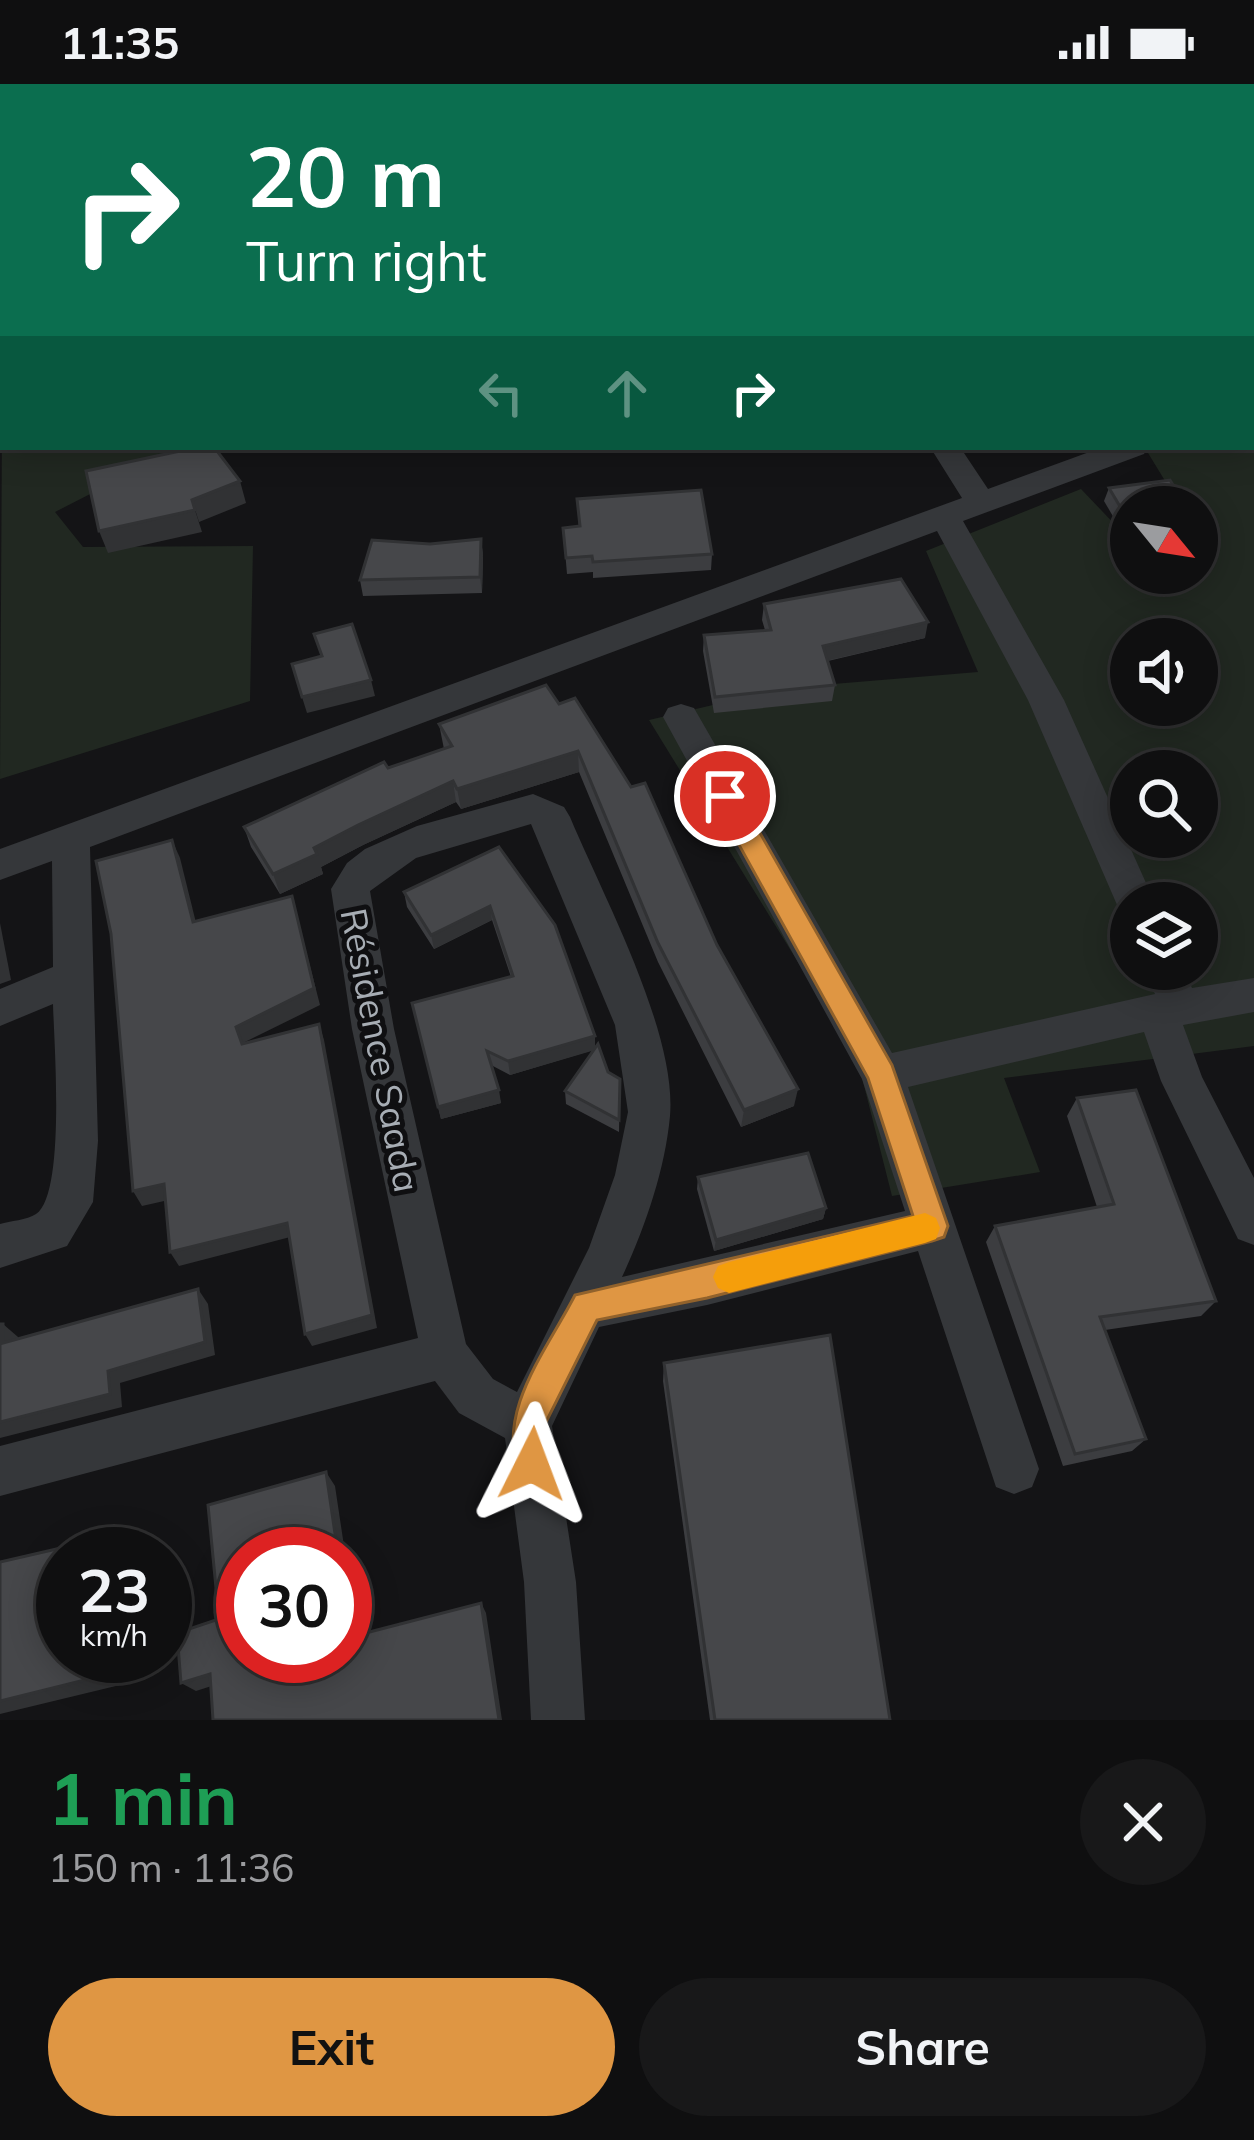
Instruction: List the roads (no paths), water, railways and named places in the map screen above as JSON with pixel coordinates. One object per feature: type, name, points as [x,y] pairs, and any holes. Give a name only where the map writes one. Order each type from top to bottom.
[{"type":"street","points":[[947,450],[980,502]]},
{"type":"street","points":[[0,865],[1124,450]]},
{"type":"street","points":[[945,517],[1046,700],[1126,882]]},
{"type":"street","points":[[681,717],[882,1074],[1014,1469]]},
{"type":"street","name":"Résidence Saada","points":[[527,1424],[476,1396],[445,1355],[352,909],[352,881],[367,864],[539,809],[551,817],[605,939],[636,1025],[648,1078],[649,1112],[637,1174],[587,1306]]},
{"type":"street","points":[[0,1246],[51,1232],[71,1202],[76,1141],[71,839]]},
{"type":"street","points":[[0,1008],[73,977]]},
{"type":"street","points":[[882,1074],[1167,996],[1254,995]]},
{"type":"street","points":[[1167,996],[1182,1081],[1254,1224]]},
{"type":"street","points":[[558,1720],[550,1582],[527,1424],[587,1306],[707,1283],[932,1226]]},
{"type":"street","points":[[0,1471],[445,1355]]}]
